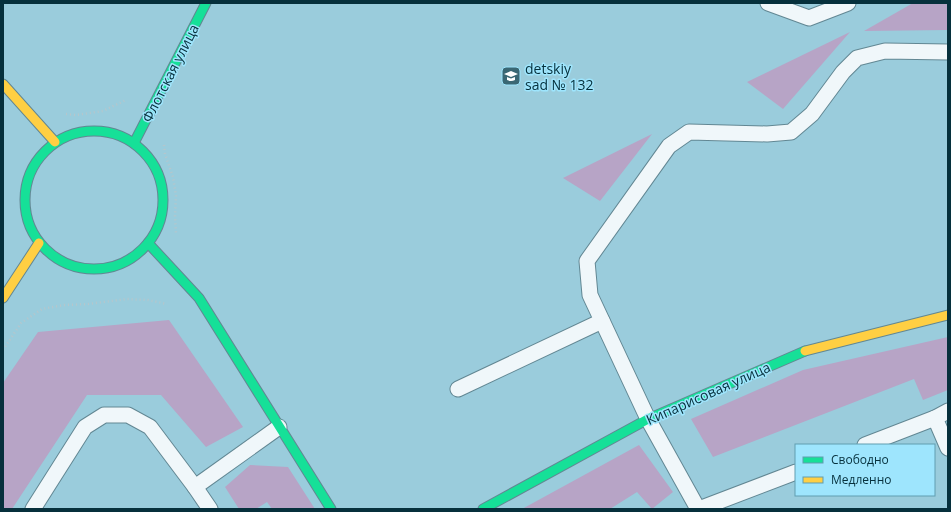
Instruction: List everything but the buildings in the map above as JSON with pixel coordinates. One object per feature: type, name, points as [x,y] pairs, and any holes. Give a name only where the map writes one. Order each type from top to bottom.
[{"type":"street","name":"Флотская улица","points":[[134,143],[206,3]]},
{"type":"street","points":[[3,84],[55,142]]},
{"type":"street","points":[[94,130],[115,134],[134,143],[153,164],[161,183],[163,204],[160,218],[148,243],[133,257],[127,260],[114,266],[94,269],[73,266],[54,257],[39,243],[28,223],[24,201],[28,178],[38,158],[55,142],[74,133],[94,130]]},
{"type":"street","points":[[3,298],[39,243]]},
{"type":"street","points":[[148,243],[199,298],[331,509]]},
{"type":"street","name":"Кипарисовая улица","points":[[483,509],[648,419],[802,352],[948,315]]},
{"type":"lane","points":[[768,3],[809,18],[848,3]]},
{"type":"lane","points":[[795,472],[699,509],[648,419],[590,295],[586,261],[669,146],[689,132],[767,134],[791,132],[812,114],[843,72],[857,58],[885,51],[948,52]]},
{"type":"lane","points":[[458,389],[602,320]]},
{"type":"lane","points":[[867,444],[942,414],[948,448]]},
{"type":"lane","points":[[32,509],[85,427],[104,415],[128,415],[150,427],[210,509]]},
{"type":"lane","points":[[195,487],[279,426]]},
{"type":"path","points":[[64,114],[76,115],[103,110],[128,99]]},
{"type":"path","points":[[164,139],[164,154],[173,177],[176,196],[176,236]]},
{"type":"path","points":[[3,350],[21,323],[42,309],[64,305],[88,304],[127,299],[148,300],[167,304],[184,313],[199,298]]},
{"type":"shaded area","points":[[913,3],[948,3],[948,30],[864,31]]},
{"type":"shaded area","points":[[850,32],[783,109],[747,82]]},
{"type":"shaded area","points":[[652,134],[600,201],[563,178]]},
{"type":"shaded area","points":[[169,320],[243,427],[206,447],[161,395],[87,395],[12,509],[3,509],[3,383],[38,332]]},
{"type":"shaded area","points":[[948,337],[948,390],[923,400],[914,379],[713,457],[691,419],[803,370]]},
{"type":"shaded area","points":[[639,445],[673,492],[652,509],[637,492],[610,509],[522,509]]},
{"type":"shaded area","points":[[250,465],[288,467],[315,509],[272,509],[267,502],[256,509],[239,509],[225,487]]},
{"type":"traffic: fast","points":[[134,143],[206,3]]},
{"type":"traffic: fast","points":[[94,131],[107,132],[120,136],[143,151],[158,174],[162,187],[163,200],[162,213],[158,226],[143,249],[120,264],[107,268],[94,269],[81,268],[68,264],[45,249],[30,226],[26,213],[25,200],[26,187],[30,174],[45,151],[68,136],[81,132],[94,131]]},
{"type":"traffic: fast","points":[[148,243],[199,298],[331,509]]},
{"type":"traffic: fast","points":[[483,509],[648,419],[805,351]]},
{"type":"traffic: slow","points":[[3,84],[55,142]]},
{"type":"traffic: slow","points":[[3,298],[39,243]]},
{"type":"traffic: slow","points":[[805,351],[948,315]]},
{"type":"place","name":"detskiy sad № 132","points":[[511,76]]}]
